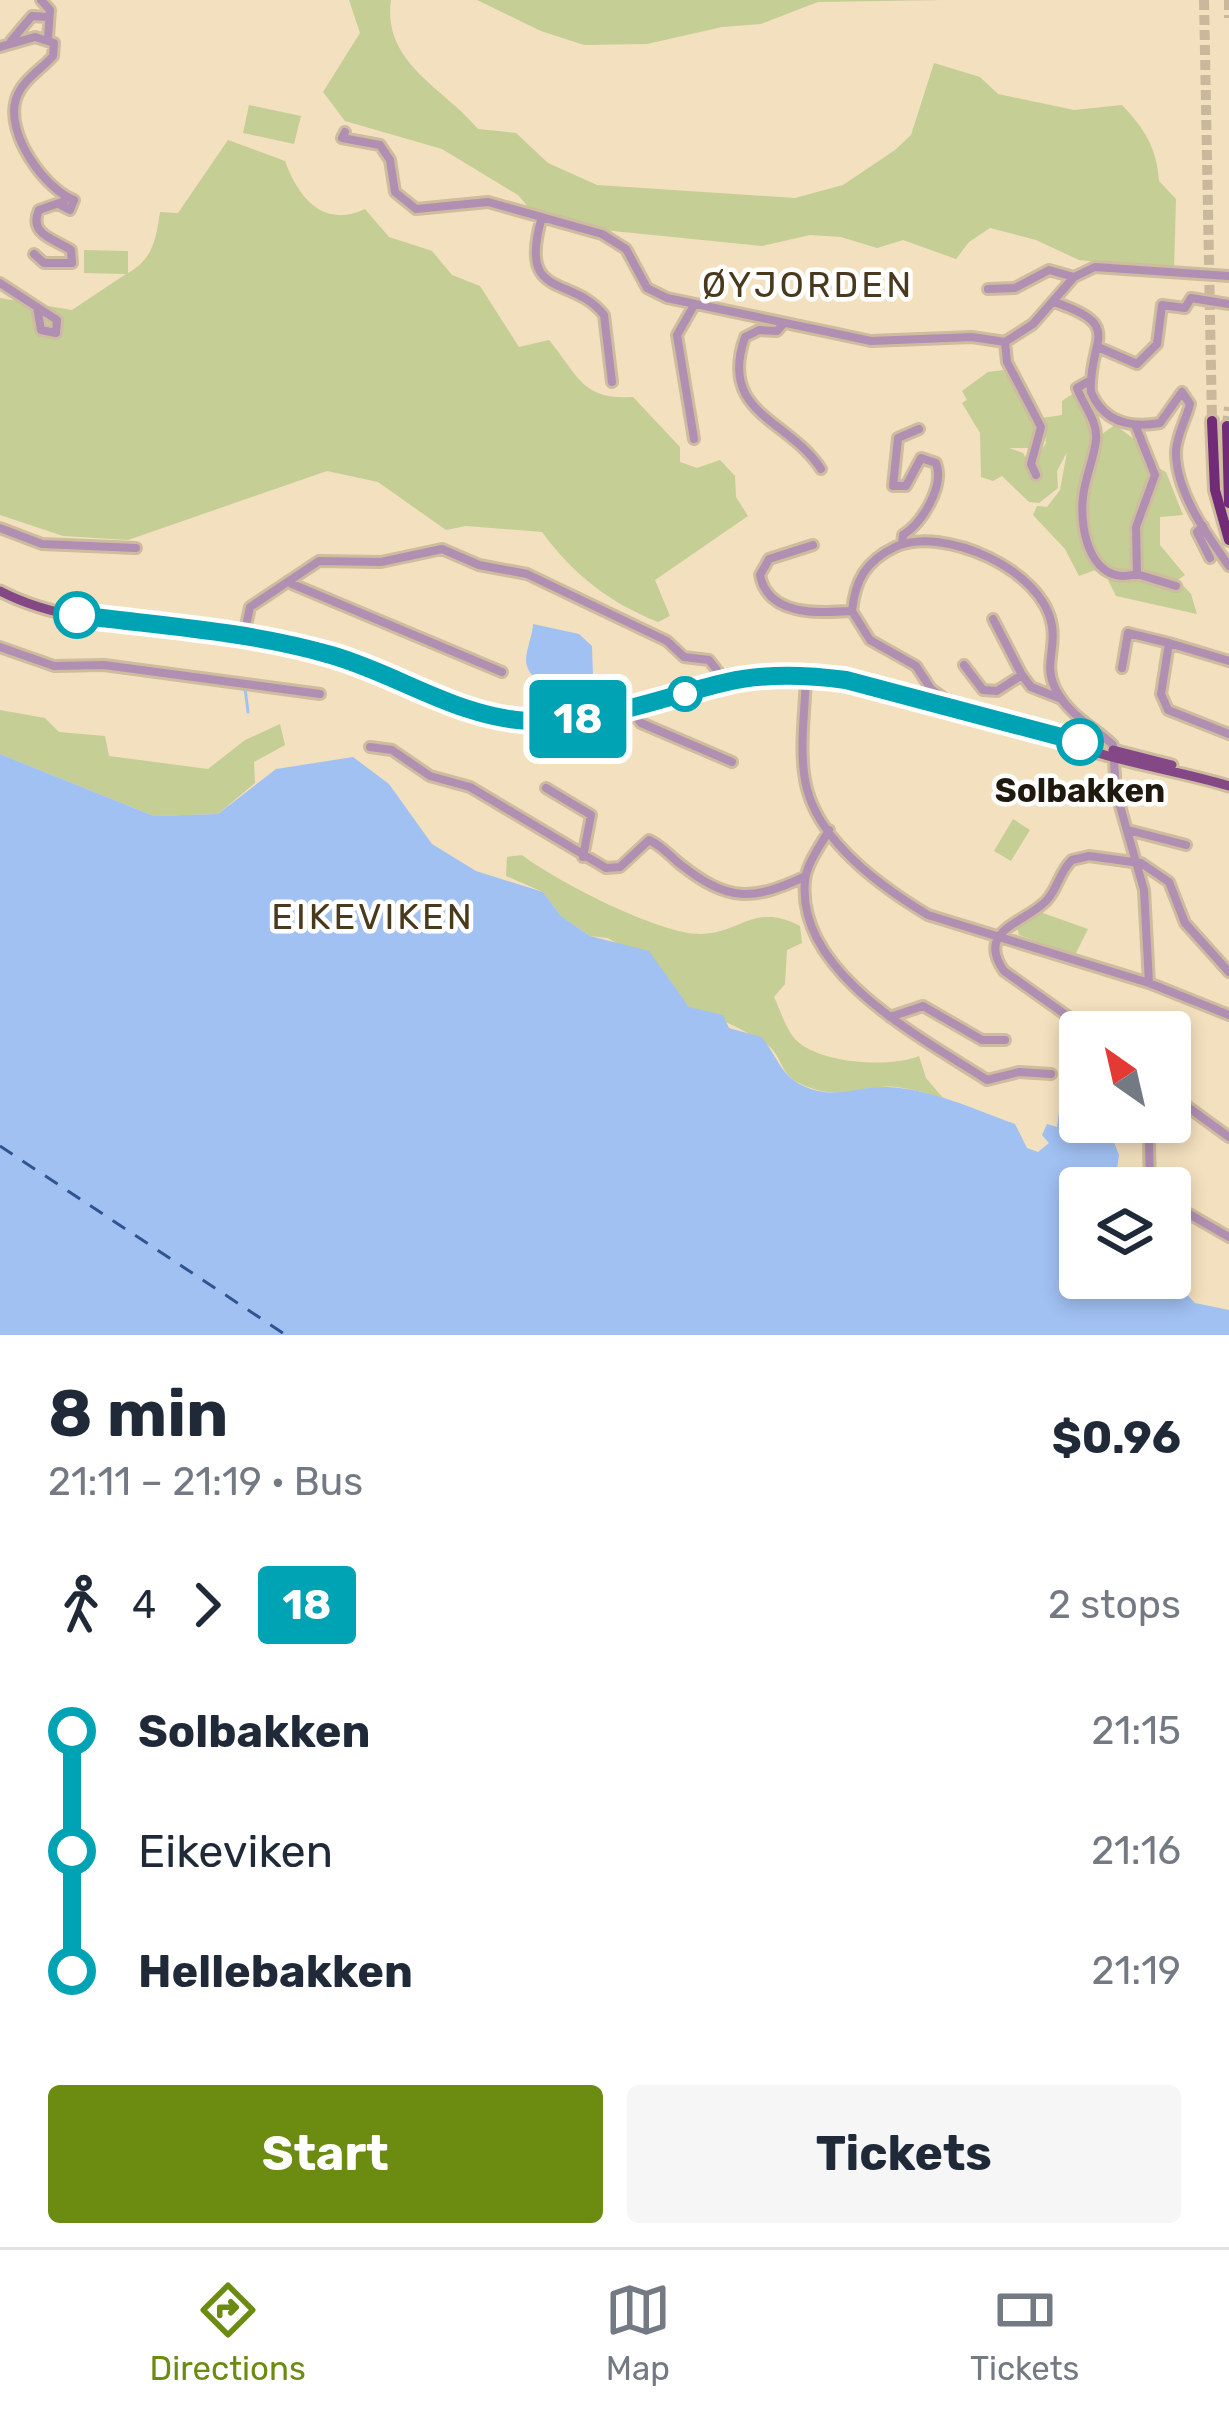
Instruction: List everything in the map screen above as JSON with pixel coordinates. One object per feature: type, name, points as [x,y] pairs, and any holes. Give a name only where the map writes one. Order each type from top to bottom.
[{"type":"highway","points":[[1212,421],[1215,490],[1229,539]]},
{"type":"highway","points":[[1227,426],[1229,503]]},
{"type":"main road","points":[[0,590],[64,614],[244,635],[333,655],[445,700],[509,718],[567,721],[630,710],[726,682],[806,676],[846,680],[953,706],[1229,786]]},
{"type":"street","points":[[34,254],[44,262],[72,263],[71,250],[41,233],[36,224],[38,211],[64,200],[36,167],[14,118],[21,88],[54,54],[48,38],[50,8],[41,0]]},
{"type":"street","points":[[5,45],[32,16],[47,17]]},
{"type":"street","points":[[5,45],[48,38]]},
{"type":"street","points":[[346,133],[342,139],[384,149],[395,192],[416,208],[488,202],[542,217],[611,238],[626,250],[647,288],[693,308],[871,341],[972,337],[1005,341],[1033,324],[1074,277],[1105,266],[1229,276]]},
{"type":"street","points":[[542,217],[536,251],[544,279],[591,301],[604,314],[612,382]]},
{"type":"street","points":[[988,289],[1016,288],[1049,270],[1074,277]]},
{"type":"street","points":[[0,284],[37,307]]},
{"type":"street","points":[[1100,348],[1137,364],[1155,349],[1162,305],[1185,308],[1191,298],[1229,304]]},
{"type":"street","points":[[1054,302],[1093,318],[1100,348],[1091,380],[1100,408],[1136,427],[1165,422],[1182,392],[1187,398],[1177,466],[1203,526],[1229,566]]},
{"type":"street","points":[[693,308],[677,335],[694,439]]},
{"type":"street","points":[[784,322],[777,331],[758,330],[746,337],[741,383],[764,420],[800,441],[821,469]]},
{"type":"street","points":[[1005,341],[1007,362],[1041,428],[1031,464],[1036,475]]},
{"type":"street","points":[[1091,380],[1077,388],[1097,438],[1083,496],[1082,526],[1097,564],[1108,574],[1137,574],[1176,586]]},
{"type":"street","points":[[1136,427],[1155,475],[1136,527],[1137,574]]},
{"type":"street","points":[[902,544],[903,535],[921,525],[940,478],[936,463],[921,458],[914,460],[906,486],[893,486],[898,438],[920,429]]},
{"type":"street","points":[[1203,526],[1197,532],[1210,558]]},
{"type":"street","points":[[0,527],[32,542],[136,548]]},
{"type":"street","points":[[953,706],[950,698],[931,689],[916,666],[870,640],[852,611],[861,574],[902,544],[932,539],[972,549],[1033,592],[1052,625],[1048,664],[1060,698],[1088,728],[1113,743],[1128,830],[1140,862],[1149,983]]},
{"type":"street","points":[[813,545],[769,559],[762,568],[762,584],[783,605],[803,612],[852,611]]},
{"type":"street","points":[[244,635],[250,607],[324,560],[381,562],[442,549],[538,579],[667,641],[684,658],[714,662],[726,682]]},
{"type":"street","points":[[291,584],[502,672]]},
{"type":"street","points":[[993,619],[1031,687],[1060,698]]},
{"type":"street","points":[[1122,668],[1128,633],[1229,662]]},
{"type":"street","points":[[1169,643],[1163,706],[1229,734]]},
{"type":"street","points":[[0,647],[54,666],[104,665],[320,694]]},
{"type":"street","points":[[964,664],[977,686],[989,691],[1022,675]]},
{"type":"street","points":[[806,676],[806,786],[829,830],[896,896],[928,915],[1149,983],[1229,1015]]},
{"type":"street","points":[[630,710],[641,723],[732,762]]},
{"type":"street","points":[[384,742],[411,754],[433,777]]},
{"type":"street","points":[[370,747],[400,753],[433,777],[470,788],[583,857],[616,868],[652,840],[682,866],[752,898],[804,878]]},
{"type":"street","points":[[546,788],[591,815],[583,857]]},
{"type":"street","points":[[829,830],[804,878],[813,933],[873,1007],[987,1080],[1019,1072],[1051,1074]]},
{"type":"street","points":[[1128,830],[1186,845]]},
{"type":"street","points":[[1060,1011],[1004,971],[995,950],[1002,935],[1042,906],[1063,868],[1082,856],[1140,862],[1169,882],[1185,923],[1229,973]]},
{"type":"street","points":[[890,1017],[923,1006],[982,1040],[1005,1040]]},
{"type":"street","points":[[1191,1110],[1229,1136]]},
{"type":"street","points":[[1191,1214],[1229,1237]]},
{"type":"green space","points":[[349,0],[391,0],[391,22],[406,58],[478,129],[516,133],[548,163],[597,185],[795,198],[843,185],[911,135],[934,63],[980,77],[998,94],[1074,110],[1122,105],[1148,139],[1159,181],[1176,199],[1174,270],[1079,260],[1036,240],[990,228],[969,242],[956,259],[903,240],[877,248],[841,237],[810,235],[762,246],[603,230],[529,208],[518,195],[442,149],[345,121],[323,92],[360,33]]},
{"type":"green space","points":[[477,0],[945,0],[818,2],[761,24],[722,27],[647,44],[584,45],[541,31]]},
{"type":"green space","points":[[249,105],[301,116],[294,144],[243,133]]},
{"type":"green space","points":[[228,140],[285,161],[305,197],[325,212],[337,215],[365,209],[389,237],[432,251],[452,275],[480,286],[519,347],[549,340],[591,390],[633,397],[680,447],[680,462],[697,468],[720,460],[735,476],[736,497],[748,516],[655,580],[670,616],[658,622],[607,596],[579,574],[542,532],[466,526],[446,530],[378,482],[327,471],[128,540],[63,536],[0,515],[0,298],[72,310],[126,274],[84,273],[84,250],[128,251],[128,273],[152,247],[160,212],[178,213]]},
{"type":"green space","points":[[1003,370],[1039,428],[1035,448],[1009,448],[1023,453],[1037,477],[1036,459],[1046,443],[1042,418],[1062,415],[1062,401],[1074,393],[1091,423],[1079,527],[1098,569],[1079,576],[1065,549],[1033,515],[1037,506],[1047,507],[1060,490],[1067,452],[1057,471],[1058,488],[1039,503],[1029,502],[1002,476],[993,481],[981,477],[980,433],[962,403],[967,400],[962,391],[988,372]]},
{"type":"green space","points":[[1115,425],[1134,439],[1151,476],[1133,523],[1134,544],[1129,546],[1134,555],[1128,573],[1107,570],[1088,520],[1102,434]]},
{"type":"green space","points":[[1153,465],[1166,472],[1183,515],[1160,517],[1160,545],[1185,575],[1178,580],[1191,594],[1197,614],[1116,596],[1108,580],[1149,580],[1138,551],[1153,494]]},
{"type":"green space","points":[[0,710],[45,718],[59,732],[105,736],[109,756],[208,769],[245,740],[280,724],[285,745],[254,762],[255,783],[218,814],[154,816],[0,754]]},
{"type":"green space","points":[[1013,819],[1030,830],[1011,861],[994,851]]},
{"type":"green space","points":[[522,855],[609,905],[684,932],[716,932],[771,917],[800,926],[802,943],[787,950],[785,984],[774,997],[792,1036],[807,1048],[838,1059],[874,1063],[919,1056],[926,1078],[943,1098],[894,1087],[830,1092],[793,1080],[764,1043],[689,1007],[660,969],[608,938],[590,936],[561,916],[543,892],[506,876],[507,857]]},
{"type":"green space","points":[[1040,912],[1088,929],[1075,955],[1019,935],[1017,927]]},
{"type":"water","points":[[533,624],[579,634],[592,646],[593,676],[582,688],[550,686],[531,673],[526,657]]},
{"type":"water","points":[[0,754],[154,816],[218,814],[276,769],[353,757],[389,784],[432,844],[476,871],[543,892],[561,916],[590,936],[649,951],[689,1007],[723,1015],[729,1028],[761,1037],[796,1082],[820,1092],[887,1087],[936,1096],[1015,1124],[1027,1148],[1038,1152],[1049,1143],[1042,1135],[1047,1124],[1057,1127],[1059,1112],[1059,1143],[1114,1143],[1117,1167],[1059,1167],[1059,1299],[1191,1299],[1229,1310],[1229,1335],[0,1335]]},
{"type":"waterway","points":[[245,688],[248,712]]},
{"type":"ferry route","points":[[0,1146],[286,1335]]},
{"type":"tunnel","points":[[1204,0],[1212,421]]},
{"type":"tunnel","points":[[1229,0],[1229,18]]},
{"type":"tunnel","points":[[1227,426],[1229,407]]},
{"type":"bus line","name":"18","points":[[77,615],[273,640],[333,655],[477,712],[527,721],[567,721],[630,710],[730,681],[806,676],[846,680],[1080,742]]},
{"type":"place","name":"Solbakken","points":[[1080,742]]},
{"type":"district","name":"ØYJORDEN","points":[[808,284]]},
{"type":"district","name":"EIKEVIKEN","points":[[373,916]]}]
